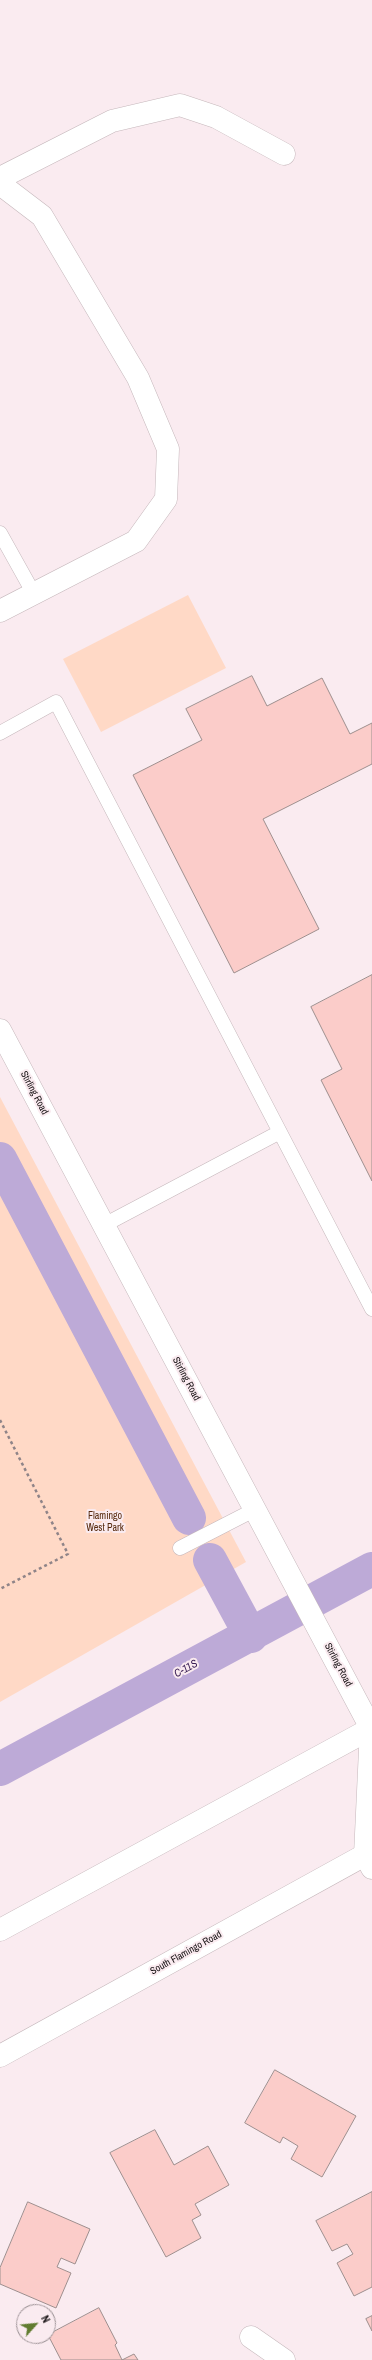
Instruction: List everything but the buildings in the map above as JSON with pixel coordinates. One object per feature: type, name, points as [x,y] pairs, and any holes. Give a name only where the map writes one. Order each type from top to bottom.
[{"type":"main road","points":[[0,178],[112,121],[180,105],[216,117],[284,154]]},
{"type":"main road","points":[[0,184],[42,216],[138,378],[168,449],[166,499],[136,541],[0,611]]},
{"type":"main road","name":"Stirling Road","points":[[0,1030],[372,1728]]},
{"type":"main road","points":[[0,1930],[372,1728],[370,1858]]},
{"type":"main road","name":"South Flamingo Road","points":[[0,2056],[370,1858]]},
{"type":"main road","points":[[251,2337],[284,2360]]},
{"type":"lane","points":[[0,534],[34,594]]},
{"type":"lane","points":[[0,733],[56,702],[372,1309]]},
{"type":"lane","points":[[104,1226],[280,1132]]},
{"type":"lane","points":[[180,1548],[256,1509]]},
{"type":"path","points":[[0,1420],[68,1554],[0,1589]]},
{"type":"green space","points":[[188,595],[226,668],[101,732],[63,659]]},
{"type":"green space","name":"Flamingo West Park","points":[[0,1097],[246,1562],[0,1702]]},
{"type":"waterway","points":[[0,1159],[189,1518]]},
{"type":"waterway","points":[[210,1560],[251,1636]]},
{"type":"waterway","name":"C-11S","points":[[0,1769],[372,1569]]}]
